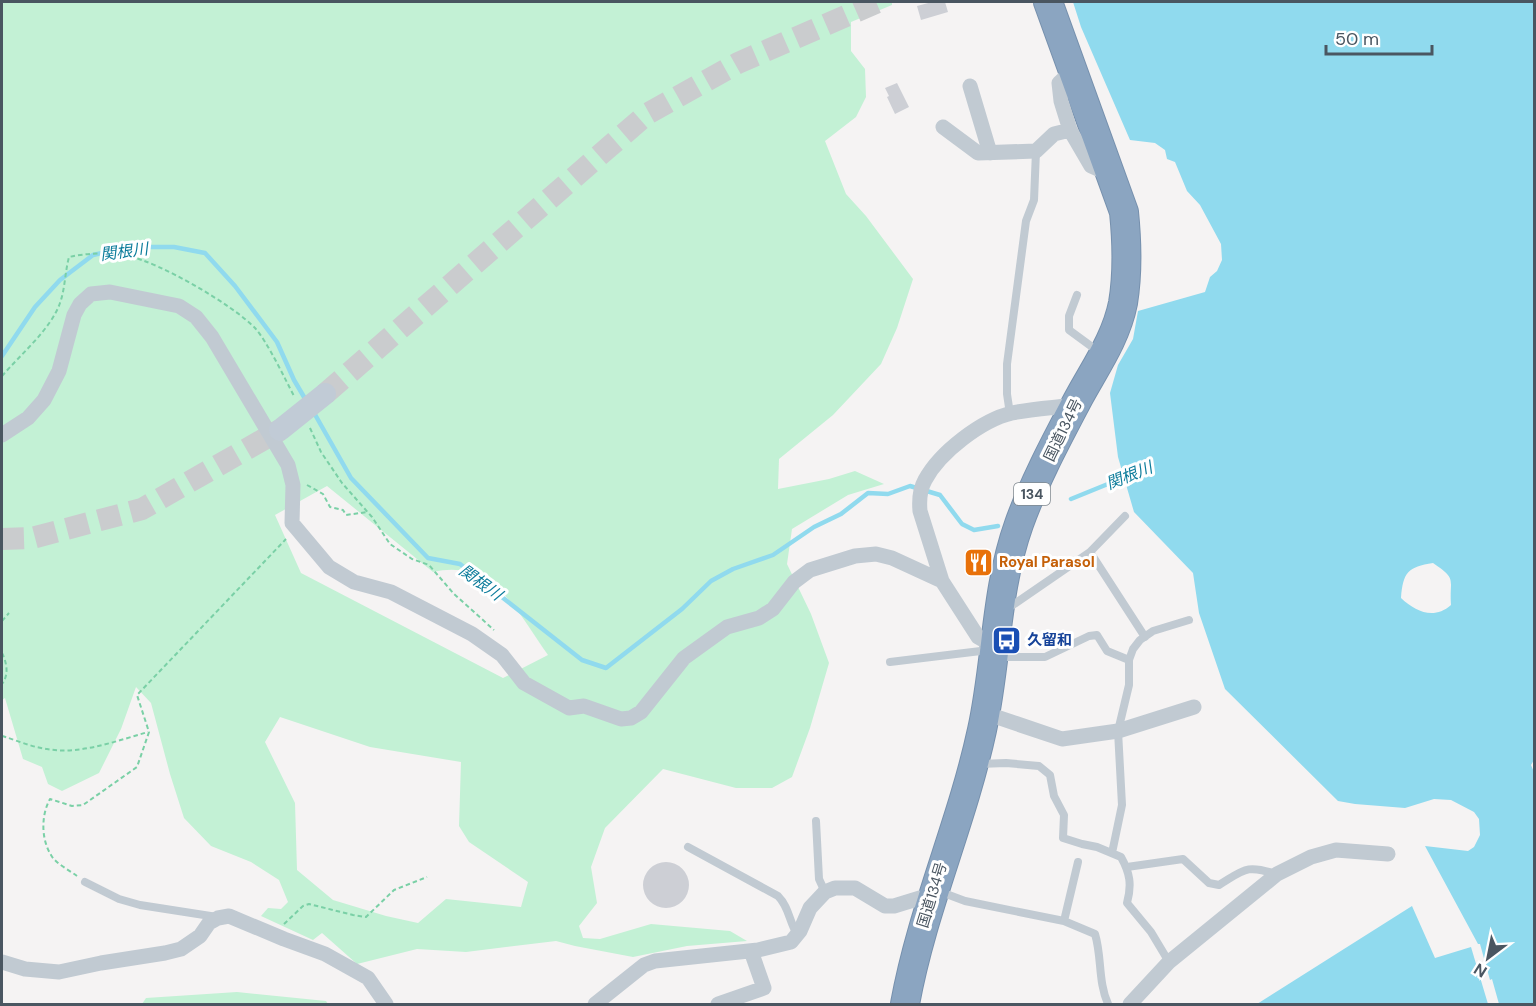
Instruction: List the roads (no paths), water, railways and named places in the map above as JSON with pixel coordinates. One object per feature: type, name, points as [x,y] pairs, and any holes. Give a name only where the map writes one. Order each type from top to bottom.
[{"type":"highway","name":"国道134号","points":[[904,1005],[914,959],[973,764],[985,713],[998,615],[1009,559],[1019,524],[1076,402],[1110,341],[1123,304],[1127,242],[1124,212],[1048,2]]},
{"type":"main road","points":[[280,430],[325,394]]},
{"type":"street","points":[[1072,71],[1059,83],[1061,100],[1070,130],[1091,165],[1112,175]]},
{"type":"street","points":[[970,86],[990,153]]},
{"type":"street","points":[[943,127],[978,153],[1036,151],[1054,134],[1070,130]]},
{"type":"street","points":[[2,435],[28,418],[44,400],[59,370],[74,315],[80,304],[91,294],[110,292],[179,306],[196,317],[212,337],[288,465],[293,484],[292,523],[329,567],[354,582],[391,592],[472,634],[502,655],[524,683],[569,708],[584,706],[621,719],[631,718],[641,712],[684,658],[727,627],[759,618],[773,609],[794,582],[810,570],[855,556],[876,554],[892,558],[942,581]]},
{"type":"street","points":[[993,651],[978,637],[942,581],[920,511],[919,499],[925,480],[943,456],[976,430],[1010,414],[1067,406],[1076,402]]},
{"type":"street","points":[[985,713],[1062,739],[1118,731],[1194,706]]},
{"type":"street","points":[[1131,1005],[1169,962],[1277,874],[1311,857],[1336,850],[1388,854]]},
{"type":"street","points":[[595,1005],[644,965],[654,961],[751,951],[791,942],[810,908],[825,892],[835,888],[855,888],[885,906],[894,906],[933,895]]},
{"type":"street","points":[[2,962],[26,969],[58,972],[165,953],[181,949],[191,943],[209,923],[229,916],[325,954],[368,978],[386,1005]]},
{"type":"street","points":[[718,1005],[764,988],[751,951]]},
{"type":"lane","points":[[1010,414],[1007,364],[1026,221],[1034,200],[1036,151]]},
{"type":"lane","points":[[1077,295],[1069,316],[1069,330],[1103,355]]},
{"type":"lane","points":[[998,615],[1090,552],[1125,516]]},
{"type":"lane","points":[[1090,552],[1144,637]]},
{"type":"lane","points":[[1112,854],[1122,805],[1118,731],[1129,684],[1129,660],[1133,649],[1153,631],[1189,620]]},
{"type":"lane","points":[[890,662],[993,651],[1045,657],[1089,636],[1097,635],[1107,651],[1129,660]]},
{"type":"lane","points":[[973,764],[1006,763],[1039,766],[1050,775],[1054,796],[1064,815],[1063,838],[1097,847],[1121,857],[1127,867],[1131,889],[1127,903],[1151,932],[1169,962]]},
{"type":"lane","points":[[816,821],[819,879],[825,892]]},
{"type":"lane","points":[[688,847],[778,896],[787,905],[792,926],[797,934]]},
{"type":"lane","points":[[1127,867],[1183,859],[1209,883],[1219,885],[1248,868],[1277,874]]},
{"type":"lane","points":[[1065,921],[1078,862]]},
{"type":"lane","points":[[85,882],[119,899],[140,905],[218,918]]},
{"type":"lane","points":[[933,895],[1065,921],[1095,934],[1099,948],[1102,991],[1108,1005]]},
{"type":"water","points":[[1073,2],[1534,2],[1534,760],[1531,765],[1534,772],[1534,1004],[1499,1004],[1480,944],[1425,846],[1468,851],[1474,847],[1480,835],[1479,819],[1474,812],[1451,800],[1434,799],[1405,808],[1338,801],[1225,689],[1199,613],[1193,573],[1134,512],[1118,457],[1110,393],[1118,365],[1133,339],[1138,311],[1205,292],[1210,277],[1217,271],[1222,260],[1221,244],[1200,205],[1187,191],[1175,162],[1167,159],[1165,150],[1155,143],[1130,140],[1081,27]],"holes":[[[1433,563],[1451,580],[1451,605],[1445,610],[1432,613],[1419,610],[1401,598],[1403,582],[1408,572],[1418,566]]]},
{"type":"water","points":[[1412,906],[1435,958],[1471,947],[1488,1004],[1257,1004]]},
{"type":"waterway","name":"関根川","points":[[2,356],[35,307],[60,280],[93,255],[129,247],[174,247],[205,253],[235,286],[277,342],[307,402]]},
{"type":"waterway","name":"関根川","points":[[313,411],[351,478],[428,558],[460,564],[582,660],[606,668],[682,609],[711,581],[733,569],[773,555],[814,527],[841,514],[868,493],[888,494],[910,486],[940,495],[962,524],[974,530],[998,526]]},
{"type":"waterway","name":"関根川","points":[[1071,499],[1130,475]]},
{"type":"tunnel","points":[[325,394],[647,114],[738,63],[878,2]]},
{"type":"tunnel","points":[[2,539],[32,538],[142,509],[280,430]]},
{"type":"place","name":"Royal Parasol","points":[[978,562]]},
{"type":"place","name":"久留和","points":[[1006,640]]}]
